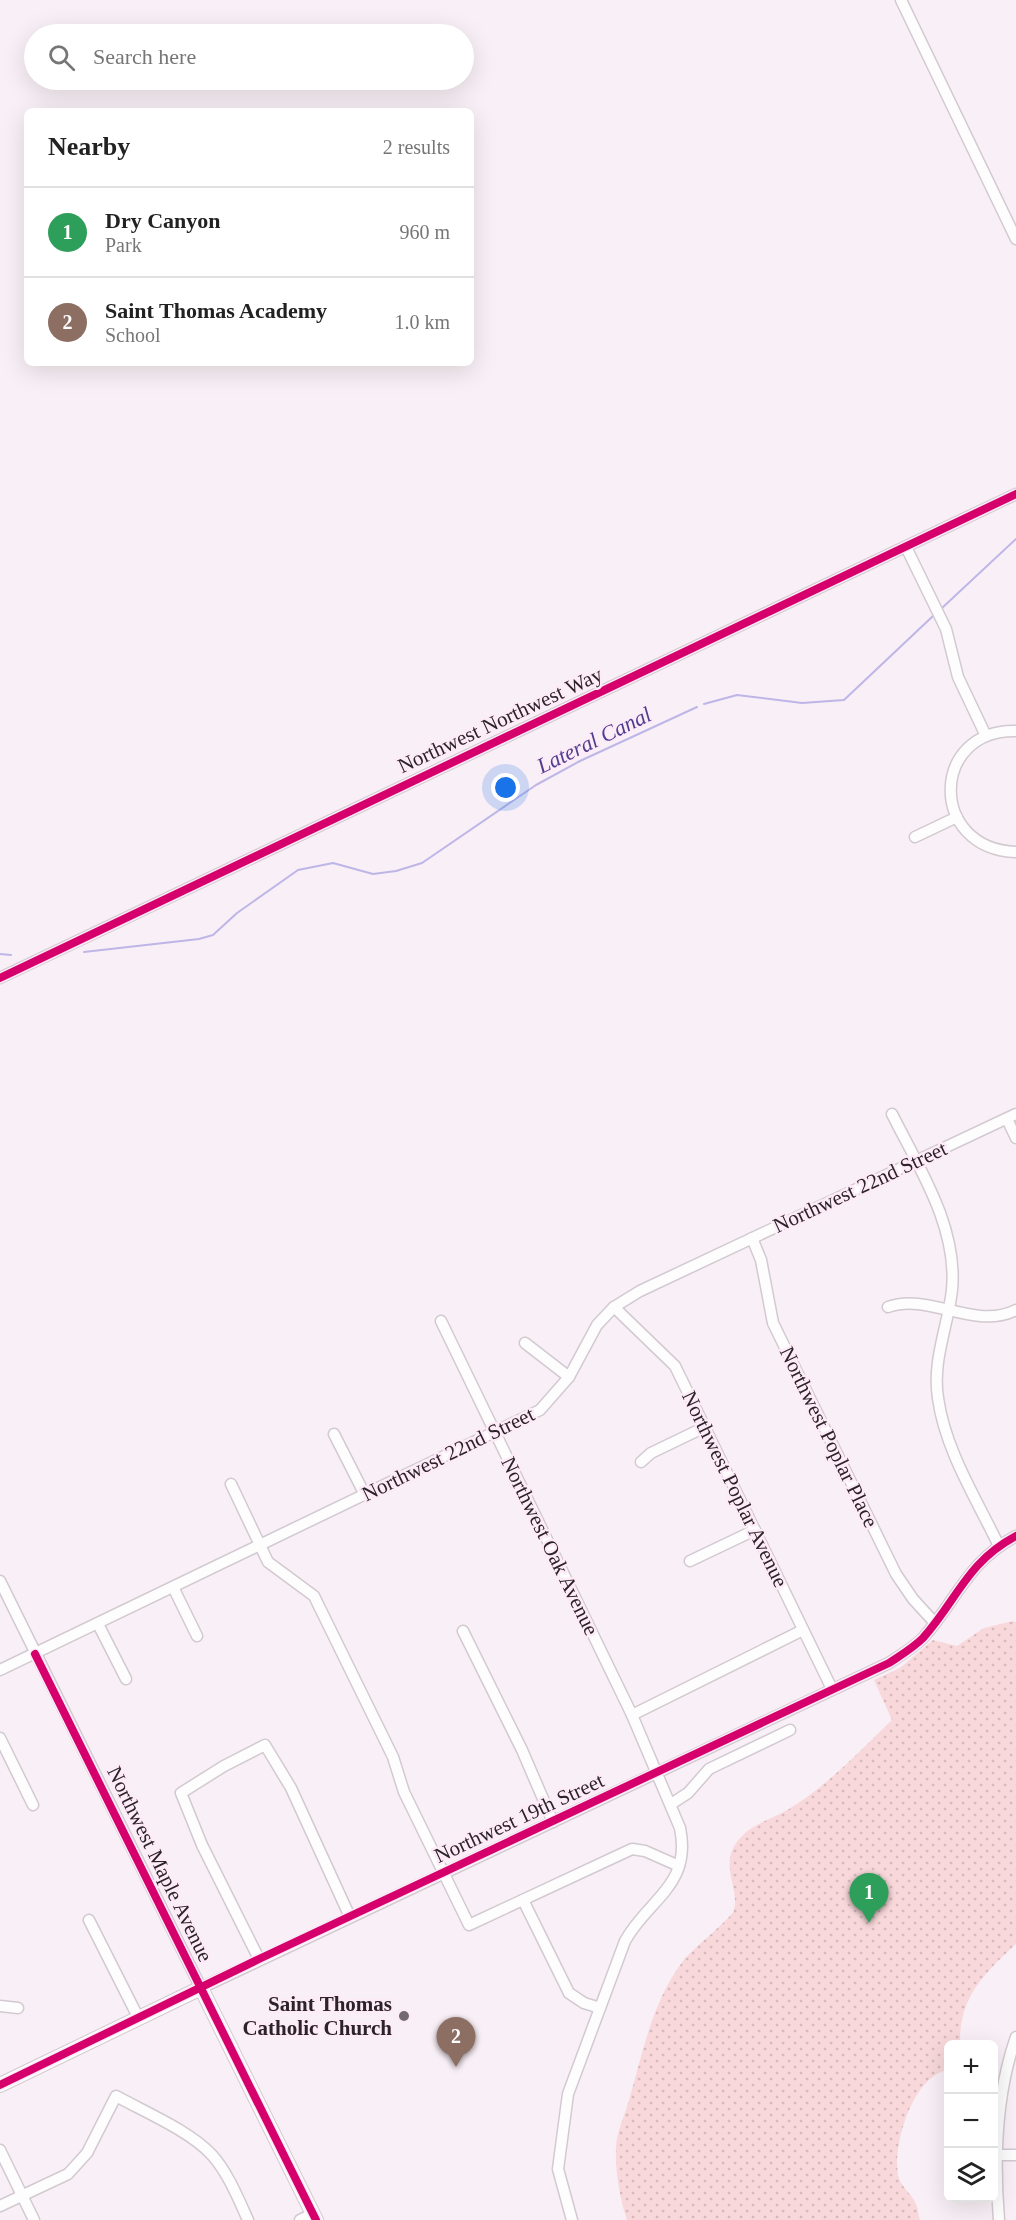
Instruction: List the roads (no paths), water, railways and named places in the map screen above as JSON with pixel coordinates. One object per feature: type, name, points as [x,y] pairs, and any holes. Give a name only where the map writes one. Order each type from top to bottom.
[{"type":"main road","name":"Northwest 19th Street","points":[[0,2085],[201,1988]]},
{"type":"main road","name":"Northwest Maple Avenue","points":[[201,1988],[310,2218]]},
{"type":"street","points":[[901,0],[1016,239]]},
{"type":"street","name":"Northwest Northwest Way","points":[[0,978],[1016,494]]},
{"type":"street","points":[[906,547],[946,629],[958,677],[986,736]]},
{"type":"street","points":[[1016,731],[1001,730],[986,736],[965,751],[954,769],[950,790],[957,817],[963,829],[979,843],[997,851],[1016,852]]},
{"type":"street","points":[[915,837],[957,817]]},
{"type":"street","points":[[892,1114],[939,1210],[948,1238],[952,1289],[940,1354],[938,1397],[951,1445],[999,1546]]},
{"type":"street","points":[[1011,1116],[1016,1138]]},
{"type":"street","name":"Northwest 22nd Street","points":[[0,1670],[495,1434],[540,1410],[569,1377],[597,1325],[614,1307],[640,1291],[1011,1116]]},
{"type":"street","name":"Northwest Poplar Place","points":[[752,1238],[761,1260],[773,1323],[896,1574],[913,1599],[934,1622]]},
{"type":"street","points":[[888,1307],[902,1302],[984,1317],[1008,1314],[1016,1310]]},
{"type":"street","name":"Northwest Poplar Avenue","points":[[614,1307],[675,1366],[832,1689]]},
{"type":"street","name":"Northwest Oak Avenue","points":[[441,1321],[632,1715],[655,1773],[671,1804],[683,1842],[675,1879],[668,1891],[635,1923],[625,1941],[568,2094],[558,2169],[572,2220]]},
{"type":"street","points":[[525,1343],[569,1377]]},
{"type":"street","points":[[641,1462],[651,1454],[705,1427]]},
{"type":"street","points":[[334,1434],[365,1496]]},
{"type":"street","points":[[231,1484],[268,1562],[314,1596],[393,1757],[404,1792],[469,1925],[632,1849],[645,1851],[678,1866]]},
{"type":"street","points":[[690,1561],[755,1530]]},
{"type":"street","name":"Northwest 19th Street","points":[[201,1988],[908,1651],[934,1622],[962,1581],[999,1546],[1016,1536]]},
{"type":"street","name":"Northwest Maple Avenue","points":[[0,1581],[201,1988]]},
{"type":"street","points":[[173,1587],[197,1636]]},
{"type":"street","points":[[98,1624],[126,1679]]},
{"type":"street","points":[[632,1715],[803,1630]]},
{"type":"street","points":[[463,1631],[522,1750],[553,1822]]},
{"type":"street","points":[[671,1804],[688,1793],[709,1769],[790,1731]]},
{"type":"street","points":[[0,1738],[33,1804]]},
{"type":"street","points":[[259,1959],[202,1845],[181,1793],[224,1766],[265,1745],[291,1788],[350,1917]]},
{"type":"street","points":[[523,1900],[570,1993],[584,2003],[600,2008]]},
{"type":"street","points":[[89,1920],[138,2018]]},
{"type":"street","points":[[0,2006],[18,2008]]},
{"type":"street","points":[[998,2113],[1004,2071],[1016,2037]]},
{"type":"street","points":[[0,2206],[68,2174],[87,2153],[116,2096],[189,2138],[211,2154],[229,2180],[248,2220]]},
{"type":"street","points":[[0,2150],[34,2220]]},
{"type":"street","points":[[999,2220],[998,2154],[1016,2155]]},
{"type":"waterway","name":"Lateral Canal","points":[[942,608],[1016,539]]},
{"type":"waterway","name":"Lateral Canal","points":[[704,704],[737,695],[802,703],[844,700],[933,616]]},
{"type":"waterway","name":"Lateral Canal","points":[[84,952],[199,939],[213,935],[237,913],[298,870],[333,863],[373,874],[396,871],[422,863],[536,785],[580,761],[697,707]]},
{"type":"waterway","name":"Lateral Canal","points":[[0,954],[11,955]]},
{"type":"place","name":"Dry Canyon","points":[[869,1923]]},
{"type":"place","name":"Saint Thomas Catholic Church","points":[[404,2016]]},
{"type":"place","name":"Saint Thomas Academy","points":[[456,2067]]}]
